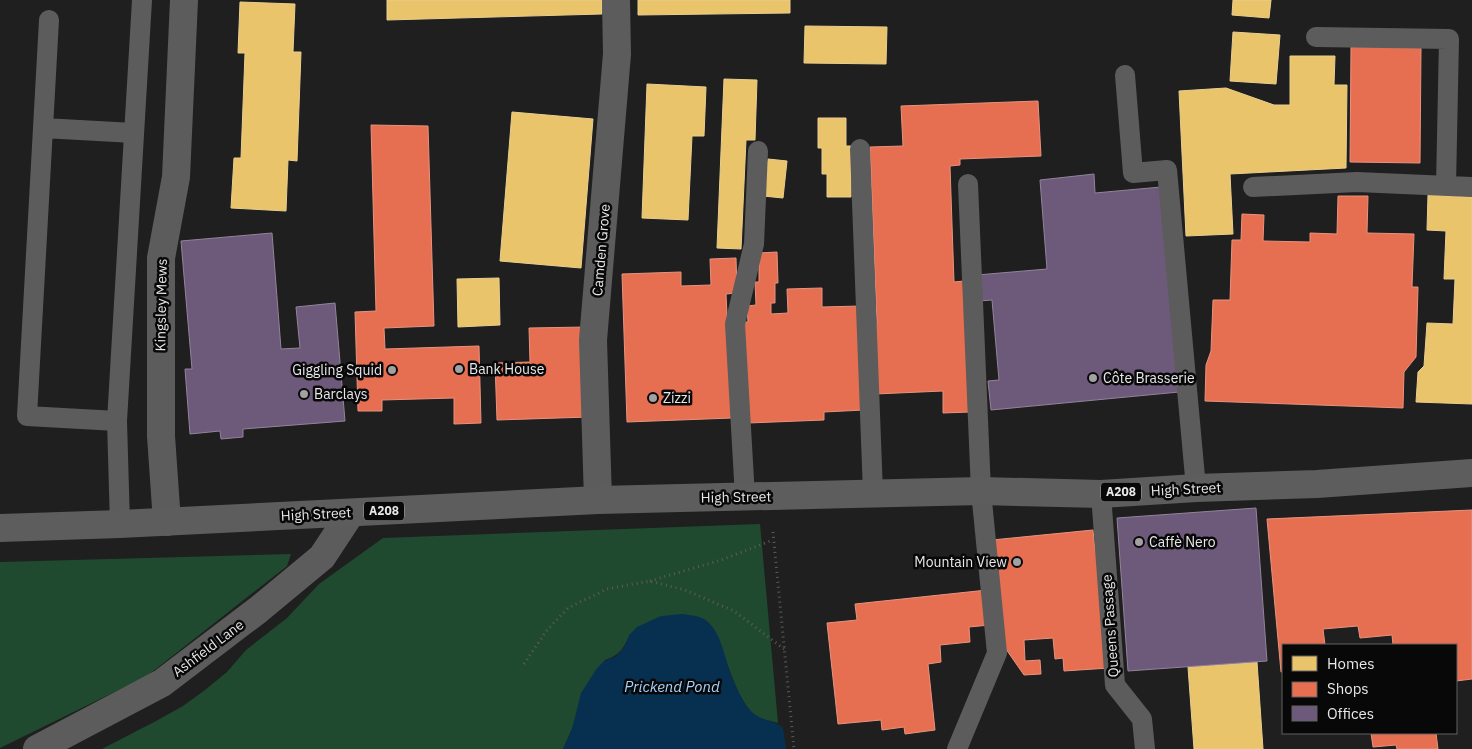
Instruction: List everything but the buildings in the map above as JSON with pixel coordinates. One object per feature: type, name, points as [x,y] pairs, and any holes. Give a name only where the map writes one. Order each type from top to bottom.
[{"type":"main road","name":"High Street","points":[[0,528],[167,522],[598,500],[981,491],[1101,494],[1196,488],[1316,484],[1472,473]]},
{"type":"street","name":"Kingsley Mews","points":[[167,522],[160,436],[161,258],[176,177],[184,0]]},
{"type":"street","name":"Camden Grove","points":[[598,500],[593,340],[617,54],[616,0]]},
{"type":"street","name":"Ashfield Lane","points":[[37,749],[162,683],[258,610],[322,557],[351,513]]},
{"type":"lane","points":[[120,524],[118,421],[142,0]]},
{"type":"lane","points":[[50,20],[27,416],[118,421]]},
{"type":"lane","points":[[1316,37],[1449,39],[1446,186]]},
{"type":"lane","points":[[1125,75],[1134,173],[1167,170],[1196,488]]},
{"type":"lane","points":[[43,128],[134,133]]},
{"type":"lane","points":[[860,149],[873,493]]},
{"type":"lane","points":[[745,497],[735,324],[754,244],[758,151]]},
{"type":"lane","points":[[1253,187],[1357,182],[1472,187]]},
{"type":"lane","points":[[957,749],[997,653],[981,491],[968,184]]},
{"type":"lane","name":"Queens Passage","points":[[1101,494],[1114,686],[1142,719],[1144,749]]},
{"type":"path","points":[[524,664],[548,630],[568,608],[607,589],[650,582],[721,560],[773,540]]},
{"type":"path","points":[[776,569],[794,749]]},
{"type":"path","points":[[650,582],[685,590],[734,611],[784,649]]},
{"type":"green space","points":[[760,524],[778,723],[756,716],[744,702],[719,640],[630,634],[621,650],[605,660],[577,714],[563,749],[102,749],[183,706],[205,690],[227,672],[246,650],[287,618],[319,584],[383,538]]},
{"type":"green space","points":[[291,554],[287,566],[147,676],[0,748],[0,562]]},
{"type":"water","name":"Prickend Pond","points":[[682,614],[704,619],[715,630],[722,645],[729,670],[745,703],[754,714],[783,728],[786,749],[563,749],[572,729],[581,693],[597,668],[605,660],[615,657],[623,649],[630,634],[637,627],[661,616]]},
{"type":"place","name":"Bank House","points":[[459,369]]},
{"type":"place","name":"Giggling Squid","points":[[392,370]]},
{"type":"place","name":"Côte Brasserie","points":[[1093,378]]},
{"type":"place","name":"Barclays","points":[[304,394]]},
{"type":"place","name":"Zizzi","points":[[653,398]]},
{"type":"place","name":"Caffè Nero","points":[[1139,542]]},
{"type":"place","name":"Mountain View","points":[[1017,562]]}]
